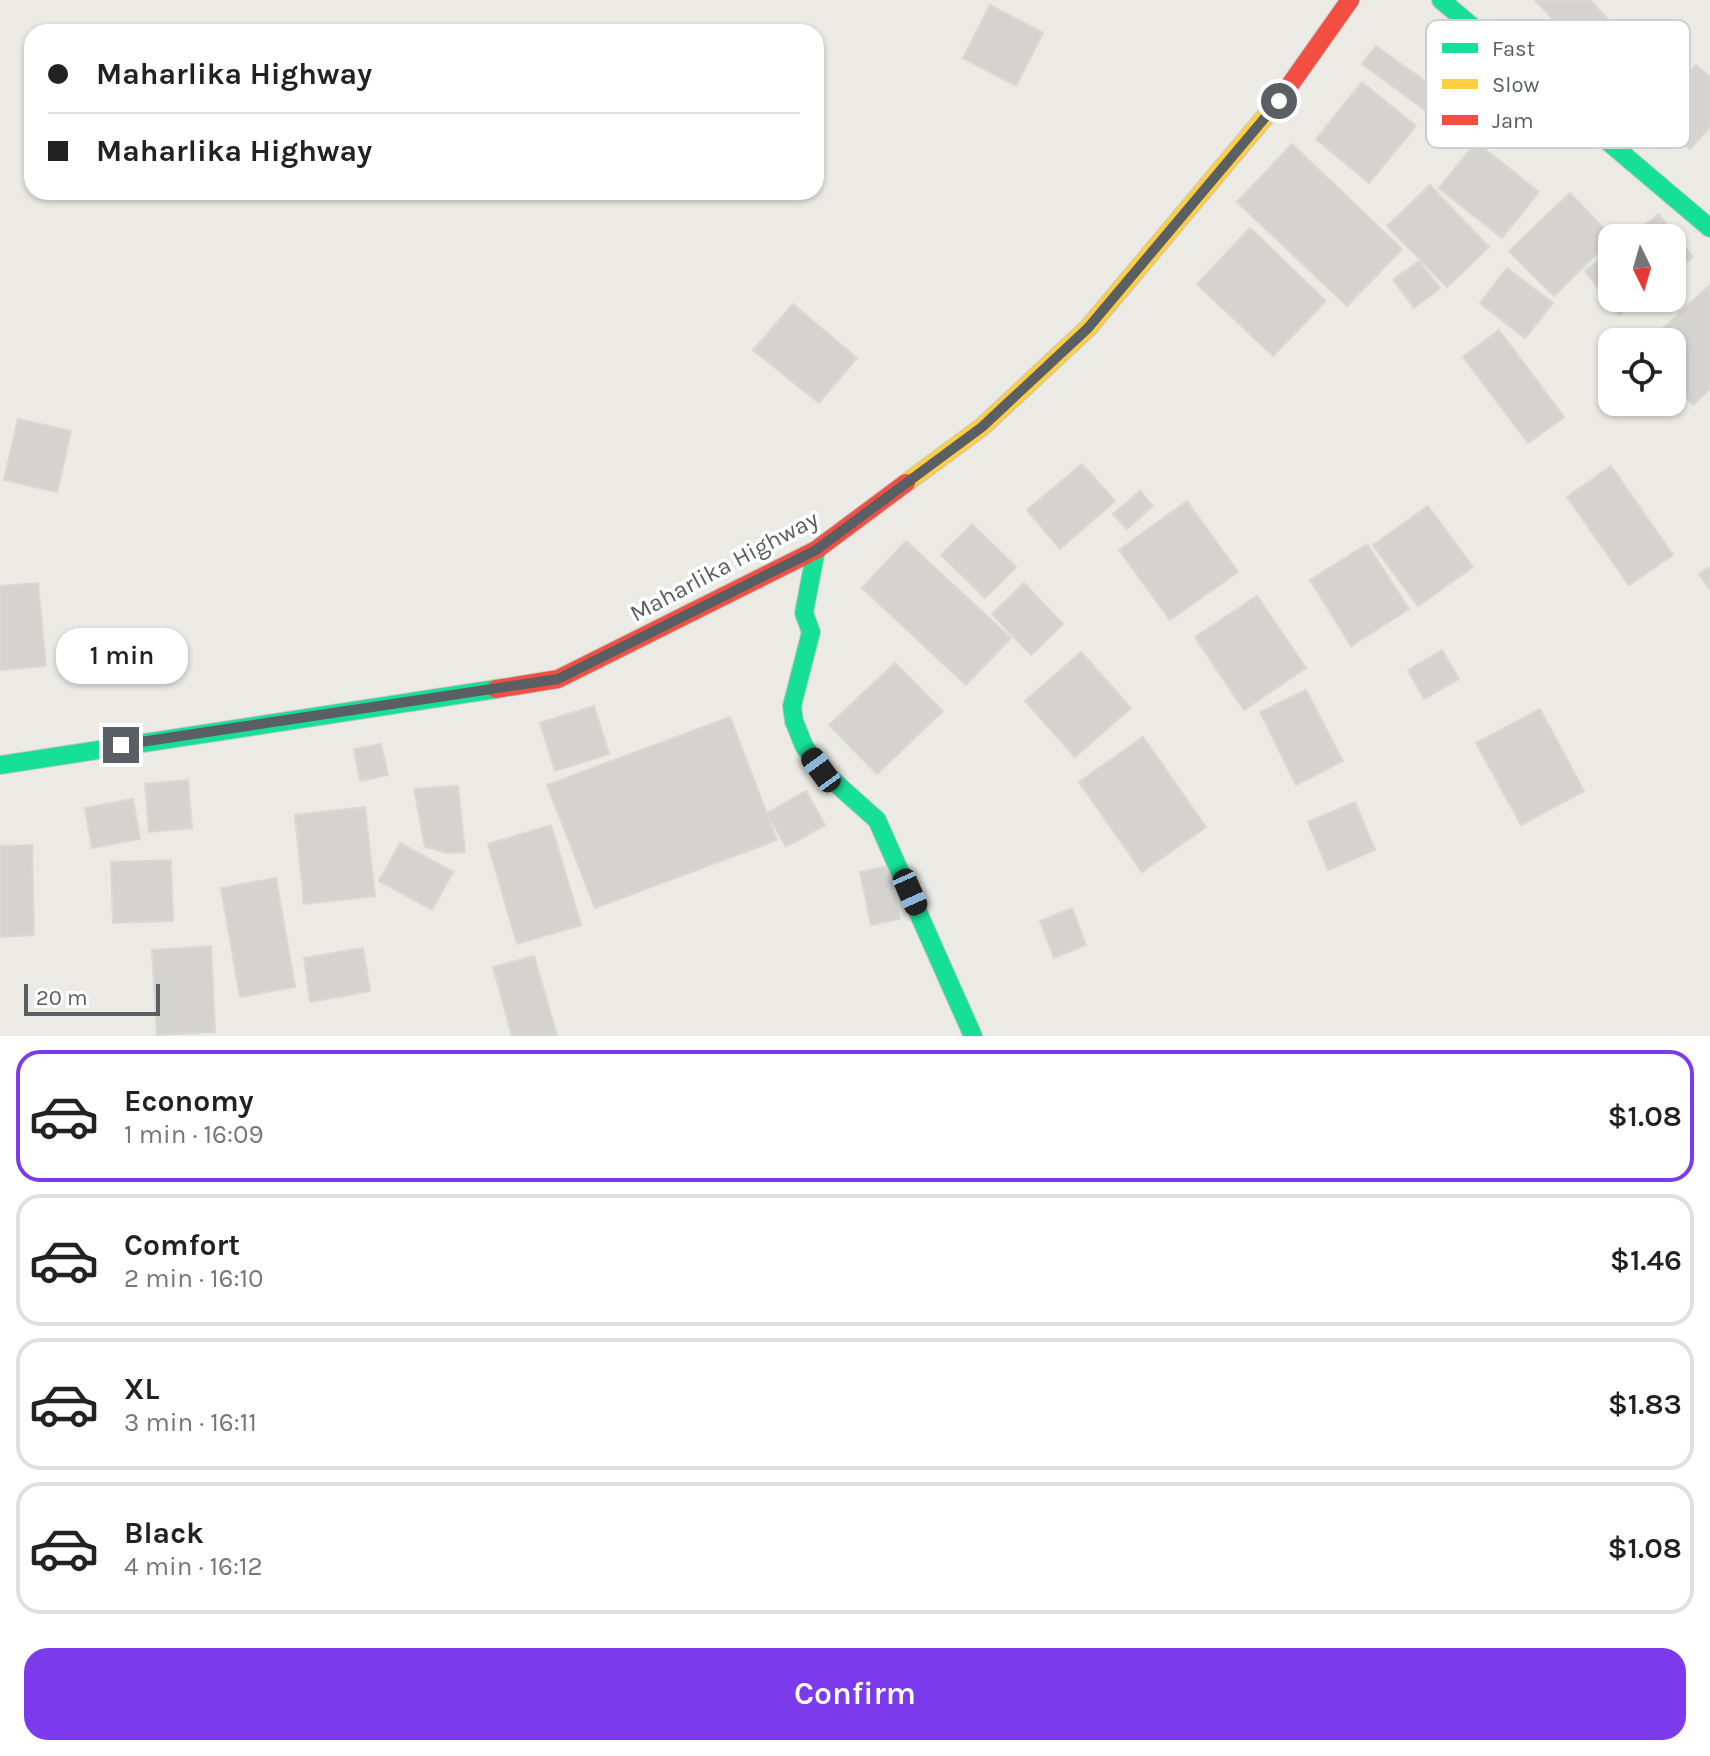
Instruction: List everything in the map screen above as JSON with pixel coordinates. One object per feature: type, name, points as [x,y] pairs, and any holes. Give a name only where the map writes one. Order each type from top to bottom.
[{"type":"main road","name":"Maharlika Highway","points":[[0,765],[558,679],[816,550],[982,427],[1088,328],[1297,79],[1350,0]]},
{"type":"main road","points":[[1441,0],[1465,20]]},
{"type":"main road","points":[[1616,148],[1710,228]]},
{"type":"main road","points":[[816,550],[804,613],[811,632],[792,706],[794,721],[804,746],[821,770],[877,820],[973,1036]]},
{"type":"building","points":[[1535,0],[1590,0],[1609,20],[1553,20]]},
{"type":"building","points":[[990,5],[1043,33],[1016,86],[963,58]]},
{"type":"building","points":[[1376,46],[1426,82],[1426,111],[1362,64]]},
{"type":"building","points":[[1696,65],[1710,77],[1710,127],[1690,149],[1689,148],[1690,72]]},
{"type":"building","points":[[1362,82],[1416,126],[1369,183],[1316,139]]},
{"type":"building","points":[[1292,144],[1402,249],[1347,306],[1237,202]]},
{"type":"building","points":[[1471,148],[1484,148],[1539,192],[1502,238],[1439,188]]},
{"type":"building","points":[[1430,185],[1489,247],[1447,287],[1387,226]]},
{"type":"building","points":[[1570,193],[1600,224],[1598,253],[1554,296],[1509,251]]},
{"type":"building","points":[[1659,214],[1667,224],[1646,224]]},
{"type":"building","points":[[1250,228],[1326,301],[1273,356],[1197,284]]},
{"type":"building","points":[[1686,248],[1693,257],[1686,262]]},
{"type":"building","points":[[1419,261],[1440,288],[1414,308],[1393,280]]},
{"type":"building","points":[[1598,261],[1598,288],[1585,271]]},
{"type":"building","points":[[1507,268],[1553,303],[1525,338],[1480,303]]},
{"type":"building","points":[[1710,285],[1710,389],[1693,405],[1686,398],[1686,328],[1663,328],[1681,312],[1686,312],[1686,307]]},
{"type":"building","points":[[793,304],[857,358],[819,403],[753,350]]},
{"type":"building","points":[[1499,330],[1564,417],[1528,443],[1463,357]]},
{"type":"building","points":[[18,419],[71,431],[57,492],[4,480]]},
{"type":"building","points":[[1082,464],[1115,501],[1060,549],[1027,510]]},
{"type":"building","points":[[1611,466],[1673,555],[1629,585],[1567,497]]},
{"type":"building","points":[[1140,491],[1153,506],[1127,529],[1113,514]]},
{"type":"building","points":[[1187,501],[1238,572],[1170,620],[1119,550]]},
{"type":"building","points":[[1428,506],[1473,567],[1418,606],[1373,545]]},
{"type":"building","points":[[972,524],[1016,567],[985,598],[941,555]]},
{"type":"building","points":[[906,541],[1011,638],[966,685],[862,588]]},
{"type":"building","points":[[1367,544],[1409,609],[1351,646],[1310,580]]},
{"type":"building","points":[[1710,567],[1710,590],[1699,574]]},
{"type":"building","points":[[38,583],[46,666],[0,670],[0,586]]},
{"type":"building","points":[[1024,583],[1063,624],[1031,655],[992,614]]},
{"type":"building","points":[[1257,596],[1306,668],[1244,710],[1195,637]]},
{"type":"building","points":[[1442,650],[1459,679],[1424,699],[1408,670]]},
{"type":"building","points":[[1081,652],[1131,708],[1075,757],[1025,701]]},
{"type":"building","points":[[895,663],[943,711],[877,774],[829,725]]},
{"type":"building","points":[[1306,690],[1343,761],[1296,785],[1260,712]]},
{"type":"building","points":[[594,706],[609,754],[555,771],[540,723]]},
{"type":"building","points":[[1540,709],[1584,791],[1521,825],[1476,743]]},
{"type":"building","points":[[730,717],[777,840],[595,908],[547,785]]},
{"type":"building","points":[[1143,737],[1206,827],[1142,872],[1079,782]]},
{"type":"building","points":[[381,744],[388,775],[360,781],[354,749]]},
{"type":"building","points":[[188,780],[192,828],[149,832],[145,784]]},
{"type":"building","points":[[458,786],[465,852],[447,853],[425,847],[414,789]]},
{"type":"building","points":[[806,791],[825,825],[786,847],[767,813]]},
{"type":"building","points":[[133,799],[140,839],[92,848],[85,808]]},
{"type":"building","points":[[1355,802],[1375,850],[1328,870],[1308,822]]},
{"type":"building","points":[[365,807],[375,896],[304,904],[295,815]]},
{"type":"building","points":[[551,825],[581,925],[517,944],[488,844]]},
{"type":"building","points":[[400,843],[453,872],[432,910],[379,881]]},
{"type":"building","points":[[32,845],[34,935],[0,937],[0,846]]},
{"type":"building","points":[[171,860],[173,921],[113,923],[111,862]]},
{"type":"building","points":[[888,866],[900,919],[871,925],[860,872]]},
{"type":"building","points":[[276,878],[295,987],[240,997],[221,888]]},
{"type":"building","points":[[1072,908],[1086,945],[1054,958],[1040,921]]},
{"type":"building","points":[[211,946],[215,1032],[157,1035],[152,950]]},
{"type":"building","points":[[363,948],[370,991],[310,1002],[304,958]]},
{"type":"building","points":[[534,956],[557,1036],[512,1036],[493,967]]},
{"type":"traffic: fast","points":[[1441,0],[1465,20]]},
{"type":"traffic: fast","points":[[1616,148],[1710,228]]},
{"type":"traffic: fast","points":[[816,550],[804,613],[811,632],[792,706],[794,721],[804,746],[821,770],[877,820],[973,1036]]},
{"type":"traffic: fast","points":[[0,765],[496,689]]},
{"type":"traffic: slow","points":[[906,483],[982,427],[1088,328],[1280,99]]},
{"type":"traffic: jam","points":[[1280,99],[1350,0]]},
{"type":"traffic: jam","points":[[496,689],[558,679],[816,550],[906,483]]},
{"type":"route","points":[[121,745],[558,679],[816,550],[982,427],[1088,328],[1279,101]]}]
